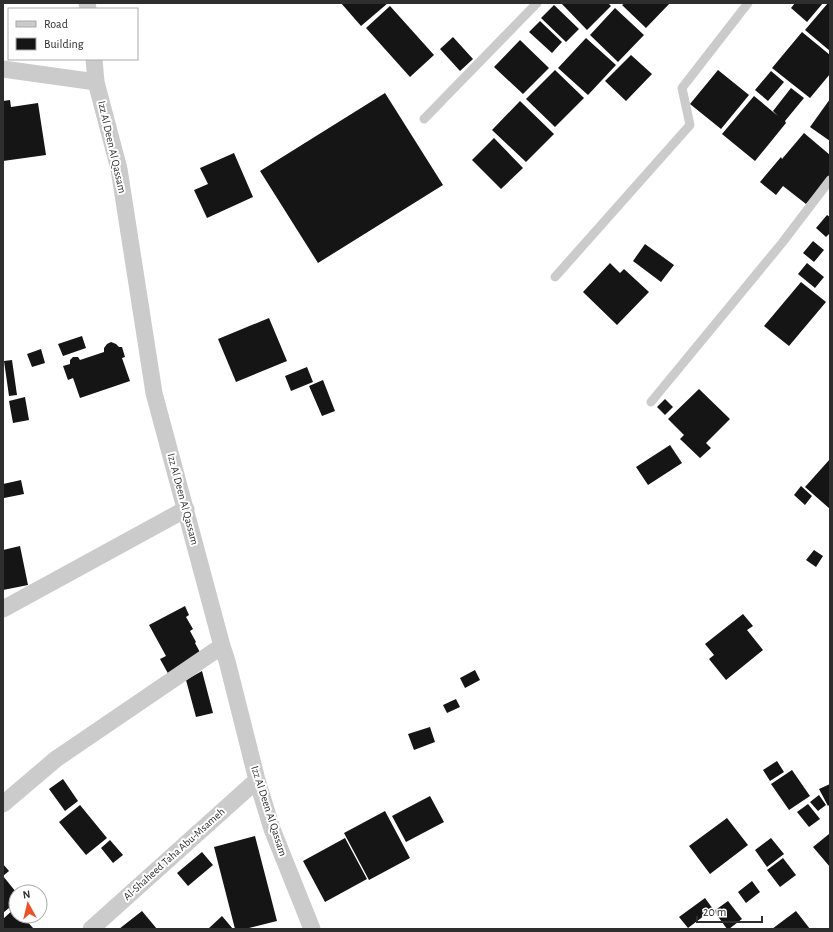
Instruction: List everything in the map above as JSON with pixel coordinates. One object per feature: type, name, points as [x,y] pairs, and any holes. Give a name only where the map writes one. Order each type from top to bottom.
[{"type":"street","name":"Izz Al Deen Al Qassam","points":[[94,60],[96,82],[119,169],[154,393],[227,661],[257,780],[272,829],[312,929]]},
{"type":"street","points":[[3,69],[96,82]]},
{"type":"street","points":[[3,609],[186,509]]},
{"type":"street","points":[[3,804],[56,759],[222,646]]},
{"type":"street","name":"Al-Shaheed Taha Abu-Msameh","points":[[91,929],[257,780]]},
{"type":"lane","points":[[424,119],[537,3]]},
{"type":"lane","points":[[555,277],[690,125],[682,88],[748,3]]},
{"type":"lane","points":[[651,402],[782,243],[830,180]]},
{"type":"building","points":[[341,3],[388,3],[361,26]]},
{"type":"building","points":[[561,3],[608,3],[611,6],[587,30]]},
{"type":"building","points":[[625,3],[670,3],[646,28],[622,5]]},
{"type":"building","points":[[795,3],[823,3],[807,22],[791,8]]},
{"type":"building","points":[[828,3],[830,3],[830,51],[805,30]]},
{"type":"building","points":[[554,5],[579,29],[566,42],[541,18]]},
{"type":"building","points":[[390,6],[434,55],[410,77],[366,28]]},
{"type":"building","points":[[615,8],[644,35],[618,62],[590,35]]},
{"type":"building","points":[[540,21],[562,42],[552,53],[529,32]]},
{"type":"building","points":[[802,32],[830,55],[830,74],[810,98],[772,68]]},
{"type":"building","points":[[453,37],[473,59],[460,71],[440,49]]},
{"type":"building","points":[[586,38],[616,65],[588,95],[558,68]]},
{"type":"building","points":[[520,40],[549,68],[523,94],[494,67]]},
{"type":"building","points":[[631,55],[652,74],[626,101],[605,81]]},
{"type":"building","points":[[555,70],[584,98],[555,127],[526,99]]},
{"type":"building","points":[[718,70],[749,95],[721,129],[690,104]]},
{"type":"building","points":[[771,71],[784,82],[768,101],[755,90]]},
{"type":"building","points":[[791,88],[804,98],[755,161],[722,134],[754,96],[778,116],[773,111]]},
{"type":"building","points":[[385,93],[443,185],[318,263],[260,171]]},
{"type":"building","points":[[830,99],[830,141],[810,127]]},
{"type":"building","points":[[10,100],[11,107],[38,103],[46,155],[3,161],[3,101]]},
{"type":"building","points":[[520,101],[554,134],[526,162],[492,130]]},
{"type":"building","points":[[804,133],[830,155],[830,175],[806,204],[783,186],[776,195],[760,182]]},
{"type":"building","points":[[494,138],[523,168],[501,189],[472,160]]},
{"type":"building","points":[[234,153],[253,197],[207,218],[194,190],[208,184],[200,168]]},
{"type":"building","points":[[827,215],[830,217],[830,233],[826,237],[816,228]]},
{"type":"building","points":[[813,241],[824,250],[814,262],[803,253]]},
{"type":"building","points":[[645,244],[674,265],[661,282],[633,261]]},
{"type":"building","points":[[610,263],[620,273],[624,269],[649,292],[617,325],[583,292]]},
{"type":"building","points":[[807,263],[824,277],[815,288],[798,274]]},
{"type":"building","points":[[801,282],[826,302],[789,346],[764,326]]},
{"type":"building","points":[[269,318],[287,361],[236,382],[218,339]]},
{"type":"building","points":[[82,336],[86,348],[63,356],[58,344]]},
{"type":"building","points":[[111,342],[119,347],[122,347],[125,357],[122,358],[130,381],[80,398],[73,378],[68,380],[63,366],[70,364],[70,360],[73,357],[78,357],[80,360],[104,352],[104,348]]},
{"type":"building","points":[[41,349],[45,363],[32,367],[27,354]]},
{"type":"building","points":[[12,360],[17,395],[9,396],[4,361]]},
{"type":"building","points":[[307,367],[313,382],[291,391],[285,376]]},
{"type":"building","points":[[323,380],[335,411],[322,416],[309,386]]},
{"type":"building","points":[[699,389],[730,419],[706,443],[711,448],[700,458],[680,439],[684,435],[668,419]]},
{"type":"building","points":[[25,397],[29,420],[13,423],[9,401]]},
{"type":"building","points":[[665,399],[673,407],[665,415],[657,407]]},
{"type":"building","points":[[670,445],[682,463],[648,485],[636,467]]},
{"type":"building","points":[[830,459],[830,509],[805,487]]},
{"type":"building","points":[[21,480],[24,494],[4,498],[3,484]]},
{"type":"building","points":[[801,486],[812,496],[805,505],[794,495]]},
{"type":"building","points":[[20,546],[28,585],[3,590],[3,550]]},
{"type":"building","points":[[814,550],[823,556],[816,567],[806,560]]},
{"type":"building","points":[[185,606],[189,615],[186,617],[193,629],[190,631],[202,656],[170,677],[160,659],[166,656],[149,625]]},
{"type":"building","points":[[743,614],[753,626],[747,630],[763,650],[726,680],[709,659],[714,655],[705,644]]},
{"type":"building","points":[[475,670],[480,680],[465,688],[460,678]]},
{"type":"building","points":[[202,671],[213,713],[196,717],[186,680]]},
{"type":"building","points":[[456,699],[460,707],[447,713],[443,705]]},
{"type":"building","points":[[430,727],[435,742],[414,750],[408,734]]},
{"type":"building","points":[[777,761],[784,772],[770,781],[763,770]]},
{"type":"building","points":[[792,770],[810,796],[789,810],[771,784]]},
{"type":"building","points":[[63,779],[78,801],[65,811],[49,789]]},
{"type":"building","points":[[830,784],[830,804],[828,806],[819,789]]},
{"type":"building","points":[[819,795],[826,805],[818,811],[810,802]]},
{"type":"building","points":[[430,796],[444,822],[406,842],[392,816]]},
{"type":"building","points":[[808,804],[820,819],[809,827],[797,812]]},
{"type":"building","points":[[80,805],[107,838],[86,855],[59,822]]},
{"type":"building","points":[[385,811],[410,858],[369,880],[344,833]]},
{"type":"building","points":[[727,818],[748,845],[710,874],[689,846]]},
{"type":"building","points":[[830,834],[830,867],[813,847]]},
{"type":"building","points":[[255,836],[277,921],[245,929],[235,929],[214,847]]},
{"type":"building","points":[[345,838],[367,879],[325,902],[303,861]]},
{"type":"building","points":[[771,838],[784,854],[767,867],[755,850]]},
{"type":"building","points":[[110,840],[123,855],[113,863],[101,848]]},
{"type":"building","points":[[202,852],[213,865],[188,886],[177,873]]},
{"type":"building","points":[[783,858],[796,875],[780,887],[767,870]]},
{"type":"building","points":[[3,864],[9,871],[3,876]]},
{"type":"building","points":[[3,876],[10,884],[8,884],[8,909],[3,913]]},
{"type":"building","points":[[752,881],[760,892],[746,903],[738,892]]},
{"type":"building","points":[[705,898],[713,909],[688,928],[679,917]]},
{"type":"building","points":[[728,901],[742,919],[727,929],[714,911]]},
{"type":"building","points":[[142,911],[157,929],[119,929]]},
{"type":"building","points":[[796,911],[810,929],[772,929]]},
{"type":"building","points":[[8,914],[8,924],[29,924],[34,929],[3,929],[3,919]]},
{"type":"building","points":[[222,916],[233,929],[208,929]]}]
